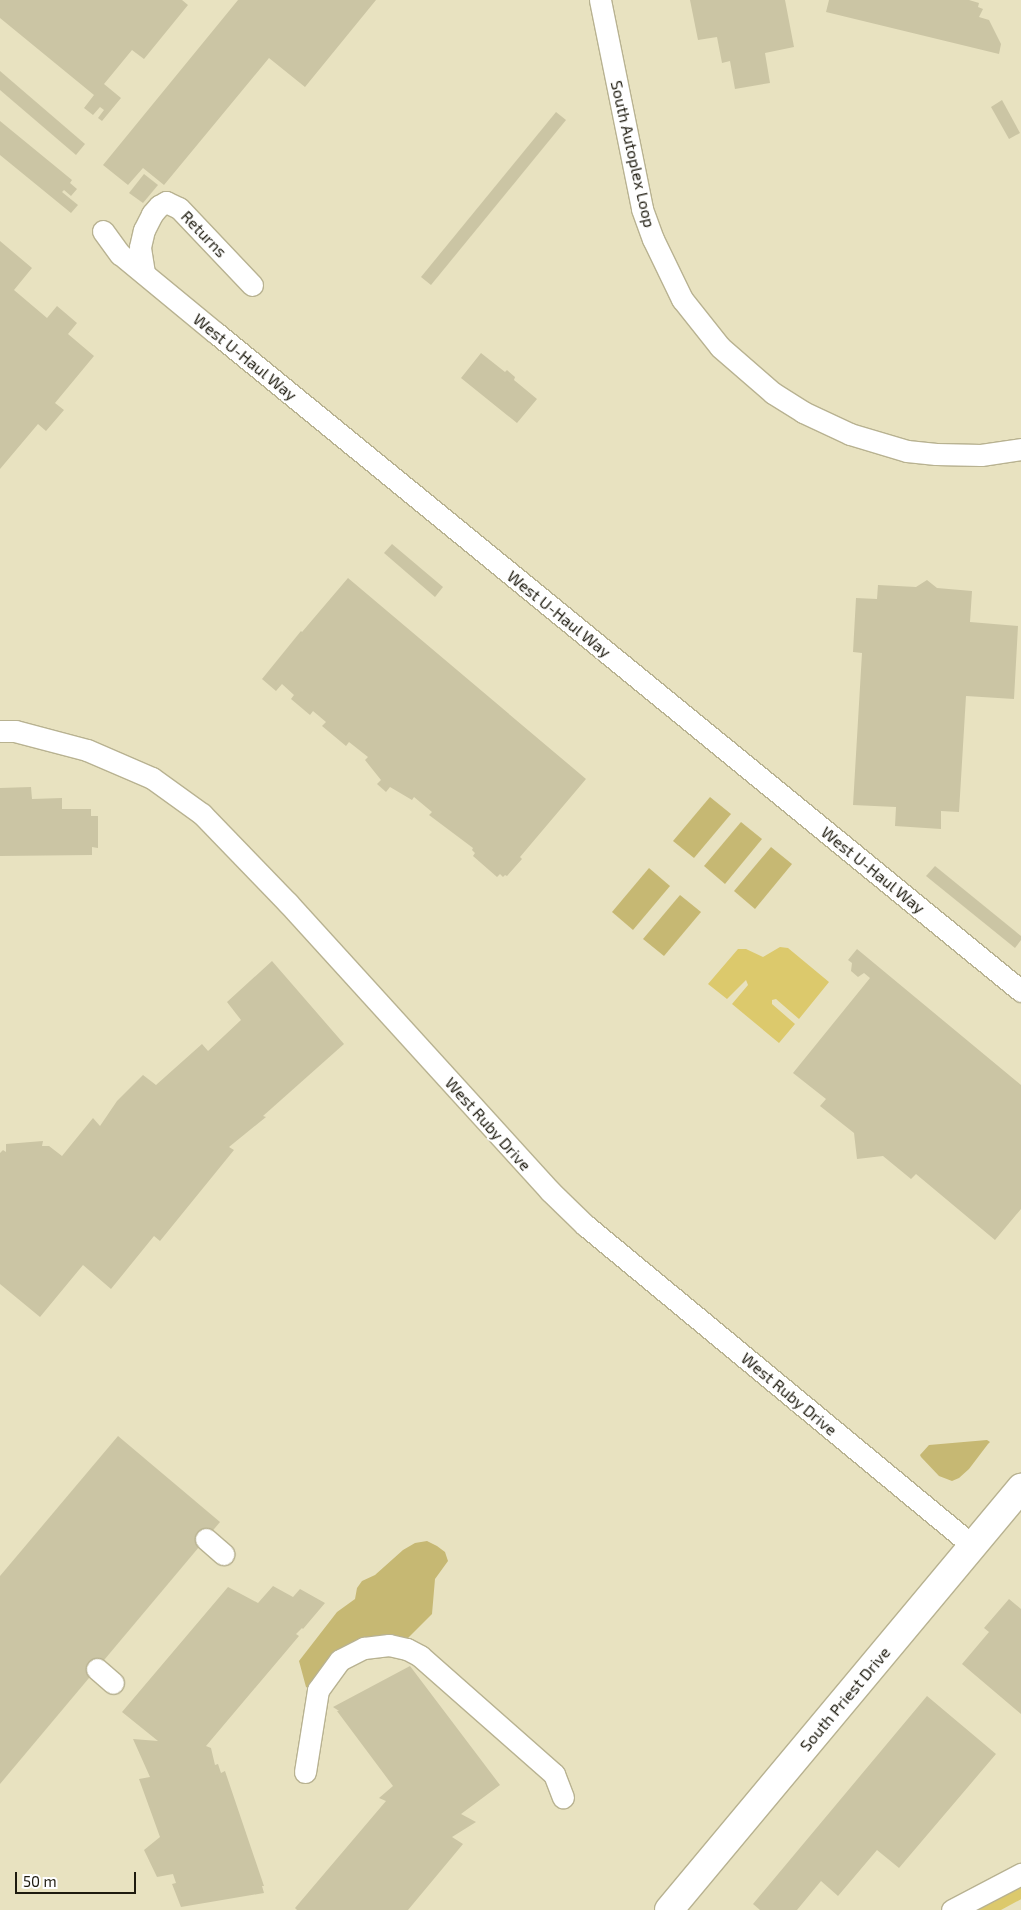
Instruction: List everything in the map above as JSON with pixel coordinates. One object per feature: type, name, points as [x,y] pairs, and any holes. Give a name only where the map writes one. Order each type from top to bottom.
[{"type":"main road","name":"South Priest Drive","points":[[668,1910],[1021,1488]]},
{"type":"street","name":"South Autoplex Loop","points":[[600,0],[642,209],[657,248],[682,299],[720,347],[773,393],[803,412],[850,434],[906,451],[936,454],[981,455],[1021,449]]},
{"type":"street","name":"Returns","points":[[144,273],[140,247],[144,230],[152,214],[159,206],[166,202],[179,208],[252,285]]},
{"type":"street","name":"West U-Haul Way","points":[[103,231],[114,248],[144,273],[1021,991]]},
{"type":"street","name":"West Ruby Drive","points":[[0,731],[15,731],[95,753],[152,778],[202,814],[288,903],[550,1191],[585,1225],[973,1546]]},
{"type":"street","points":[[206,1539],[223,1554]]},
{"type":"street","points":[[305,1772],[318,1690],[340,1660],[364,1648],[390,1646],[407,1649],[420,1656],[554,1774],[563,1797]]},
{"type":"street","points":[[97,1669],[113,1683]]},
{"type":"street","points":[[952,1910],[1021,1874]]},
{"type":"shaded area","points":[[710,797],[731,814],[694,858],[673,841]]},
{"type":"shaded area","points":[[741,822],[762,839],[725,884],[704,866]]},
{"type":"shaded area","points":[[771,847],[792,864],[755,909],[734,891]]},
{"type":"shaded area","points":[[649,868],[670,886],[633,930],[612,912]]},
{"type":"shaded area","points":[[680,895],[701,912],[664,956],[643,939]]},
{"type":"shaded area","points":[[780,947],[788,948],[829,982],[799,1019],[776,999],[772,1000],[772,1004],[795,1024],[779,1043],[732,1004],[748,985],[746,980],[727,999],[708,984],[738,949],[746,949],[763,957]]},
{"type":"shaded area","points":[[987,1440],[990,1442],[969,1469],[959,1478],[952,1481],[939,1476],[920,1455],[929,1445]]},
{"type":"shaded area","points":[[427,1541],[445,1552],[448,1561],[435,1579],[432,1614],[406,1640],[380,1637],[312,1690],[306,1687],[299,1661],[337,1612],[355,1599],[357,1588],[362,1581],[375,1575],[403,1550],[415,1543]]},
{"type":"building","points":[[0,0],[182,0],[188,5],[144,59],[132,50],[104,84],[121,98],[102,121],[98,118],[104,110],[100,107],[93,115],[84,108],[94,95],[0,18]]},
{"type":"building","points":[[238,0],[376,0],[305,87],[269,58],[164,185],[143,168],[128,185],[103,165]]},
{"type":"building","points":[[690,0],[785,0],[794,47],[765,53],[770,83],[735,89],[730,61],[722,63],[717,37],[698,40]]},
{"type":"building","points":[[829,0],[969,0],[979,3],[978,7],[983,9],[979,17],[989,20],[1001,44],[999,54],[826,12]]},
{"type":"building","points":[[0,71],[85,144],[76,155],[0,90]]},
{"type":"building","points":[[1002,100],[1020,133],[1009,139],[991,107]]},
{"type":"building","points":[[556,112],[566,120],[431,285],[421,277]]},
{"type":"building","points":[[0,121],[72,180],[70,183],[77,189],[71,196],[64,190],[62,192],[78,205],[71,213],[0,155]]},
{"type":"building","points":[[144,174],[158,185],[143,203],[129,193]]},
{"type":"building","points":[[0,241],[32,268],[14,290],[47,318],[57,306],[77,323],[68,334],[94,356],[55,403],[64,410],[46,431],[38,424],[0,469]]},
{"type":"building","points":[[481,353],[505,372],[507,370],[515,377],[514,380],[537,399],[517,423],[461,378]]},
{"type":"building","points":[[392,544],[443,587],[435,597],[384,553]]},
{"type":"building","points":[[348,578],[586,779],[520,857],[522,859],[507,876],[503,877],[500,874],[497,877],[473,856],[475,853],[472,850],[473,848],[429,815],[432,812],[414,797],[412,800],[390,787],[386,792],[377,784],[381,780],[365,760],[368,757],[349,742],[346,746],[322,726],[326,722],[313,711],[310,715],[291,699],[294,695],[282,684],[276,691],[262,679]]},
{"type":"building","points":[[927,580],[937,588],[972,591],[970,622],[1018,626],[1014,699],[966,696],[959,812],[941,811],[941,829],[895,826],[896,807],[853,805],[862,653],[853,652],[856,598],[877,599],[878,585],[916,587]]},
{"type":"building","points":[[31,787],[32,799],[62,798],[62,809],[91,809],[91,816],[98,816],[98,848],[92,847],[92,855],[0,856],[0,788]]},
{"type":"building","points":[[935,866],[1021,936],[1021,940],[1015,948],[926,876]]},
{"type":"building","points":[[857,949],[1021,1085],[1021,1209],[995,1240],[916,1174],[911,1179],[883,1156],[857,1159],[854,1133],[820,1106],[826,1099],[793,1073],[870,978],[864,973],[858,977],[851,971],[852,963],[848,960]]},
{"type":"building","points":[[272,961],[344,1044],[263,1116],[266,1117],[229,1147],[234,1150],[160,1241],[154,1236],[111,1289],[83,1265],[40,1317],[0,1284],[0,1153],[3,1150],[6,1152],[6,1144],[43,1141],[42,1146],[49,1146],[62,1156],[93,1118],[100,1126],[117,1101],[143,1075],[156,1085],[202,1044],[208,1051],[241,1020],[227,1002]]},
{"type":"building","points":[[118,1436],[220,1522],[0,1784],[0,1576]]},
{"type":"building","points":[[273,1586],[293,1597],[300,1589],[325,1603],[303,1629],[296,1634],[299,1636],[206,1746],[211,1748],[215,1765],[218,1764],[221,1773],[225,1771],[264,1886],[262,1886],[264,1893],[181,1907],[172,1884],[176,1883],[173,1874],[157,1877],[144,1850],[160,1837],[139,1779],[150,1777],[133,1739],[158,1741],[122,1712],[228,1587],[258,1603]]},
{"type":"building","points":[[1009,1599],[1021,1609],[1021,1714],[962,1664],[989,1632],[984,1628]]},
{"type":"building","points":[[410,1666],[500,1785],[461,1814],[476,1822],[452,1837],[463,1844],[408,1910],[297,1910],[295,1908],[386,1801],[379,1798],[393,1786],[337,1711],[339,1711],[333,1707]]},
{"type":"building","points":[[927,1696],[996,1754],[899,1868],[877,1850],[838,1896],[821,1881],[797,1910],[760,1910],[753,1904]]},
{"type":"waterway","points":[[982,1910],[1021,1889]]}]
